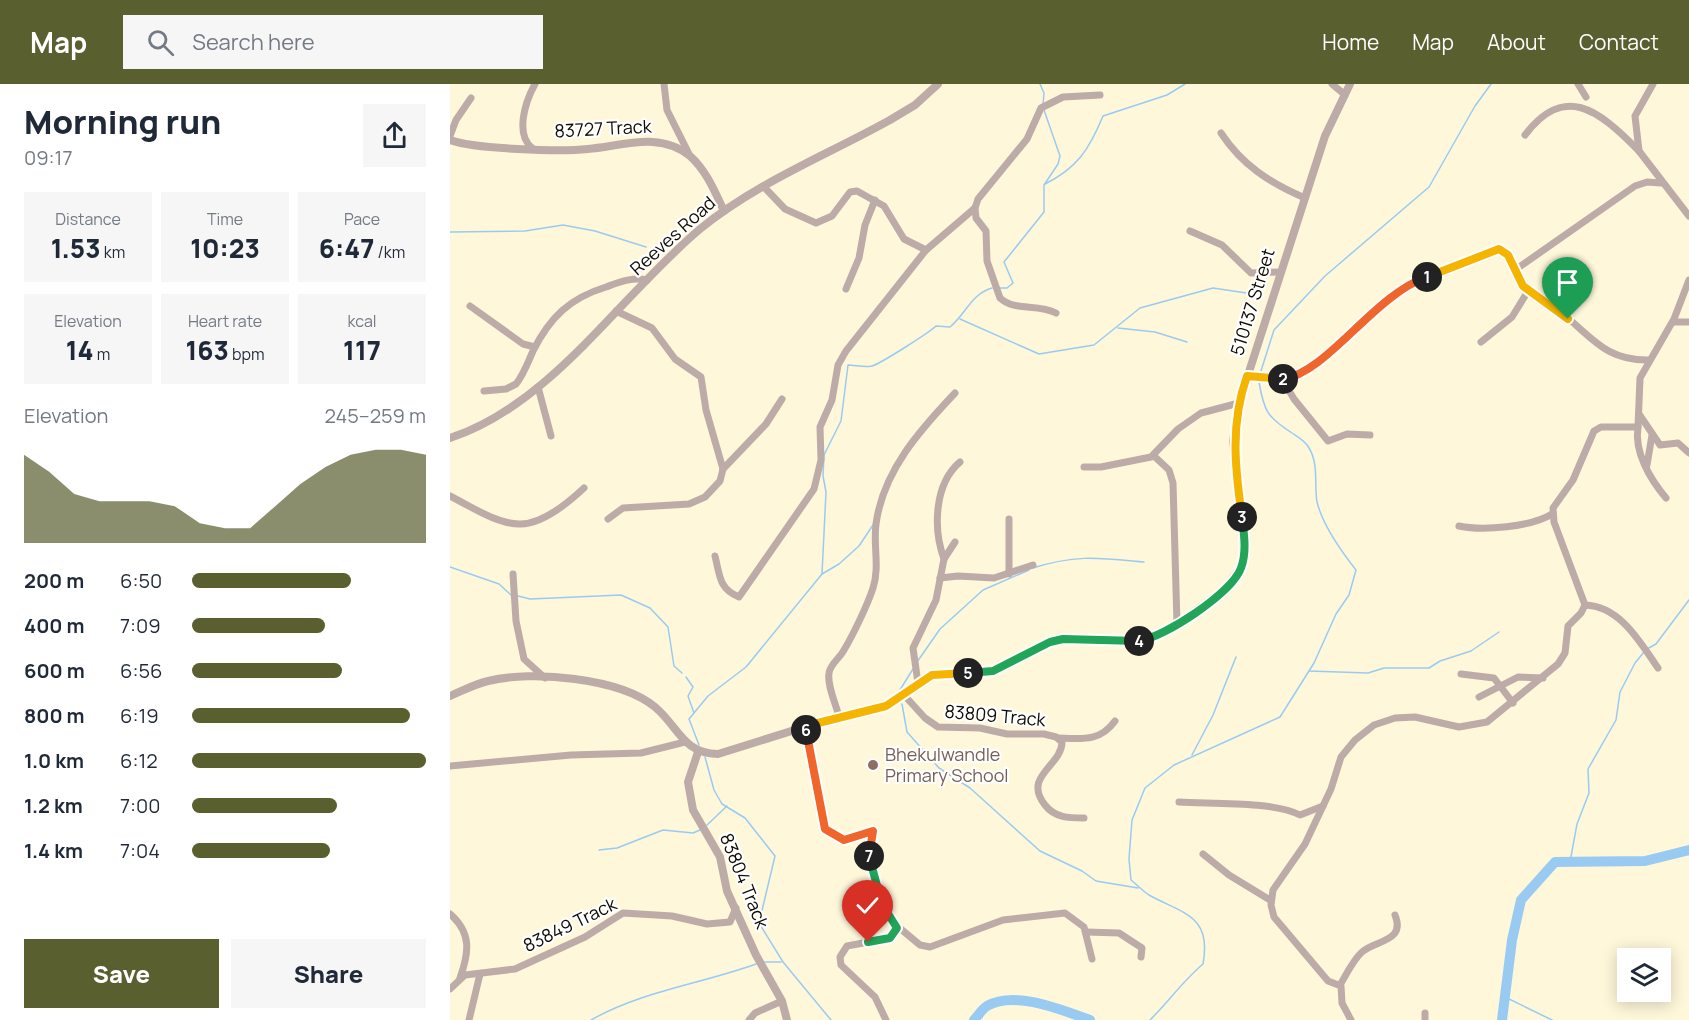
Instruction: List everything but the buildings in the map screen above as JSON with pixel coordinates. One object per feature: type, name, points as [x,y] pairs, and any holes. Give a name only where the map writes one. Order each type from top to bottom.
[{"type":"street","points":[[532,148],[525,142],[523,132],[526,104],[535,84]]},
{"type":"street","points":[[664,84],[667,110],[689,154],[706,175],[724,211]]},
{"type":"street","name":"Reeves Road","points":[[450,438],[498,417],[538,387],[646,280],[699,230],[724,211],[764,187],[890,120],[915,105],[938,84]]},
{"type":"street","points":[[1332,84],[1344,94]]},
{"type":"street","name":"510137 Street","points":[[698,752],[718,754],[731,752],[806,726],[886,706],[918,683],[936,674],[990,673],[1050,642],[1070,638],[1143,640],[1177,624],[1224,590],[1242,565],[1245,536],[1233,442],[1239,403],[1325,136],[1350,84]]},
{"type":"street","points":[[1578,84],[1586,97],[1639,152],[1689,216]]},
{"type":"street","points":[[1639,152],[1635,116],[1653,84]]},
{"type":"street","points":[[1569,90],[1586,97]]},
{"type":"street","points":[[1056,313],[1034,306],[1014,306],[999,298],[987,261],[986,231],[976,218],[975,208],[978,199],[1027,139],[1041,108],[1063,97],[1100,95]]},
{"type":"street","points":[[450,138],[456,120],[471,98]]},
{"type":"street","points":[[1525,135],[1541,108]]},
{"type":"street","points":[[1221,133],[1252,169],[1269,182],[1305,198]]},
{"type":"street","name":"83727 Track","points":[[450,138],[468,144],[587,149],[651,141],[689,154]]},
{"type":"street","points":[[1515,270],[1635,186],[1647,182],[1661,183]]},
{"type":"street","points":[[764,187],[785,209],[816,223],[832,216],[851,191],[875,200],[888,210],[904,239],[926,250]]},
{"type":"street","points":[[846,289],[860,258],[865,225],[875,200]]},
{"type":"street","points":[[715,556],[723,587],[727,592],[739,597],[814,489],[821,460],[820,427],[832,400],[841,358],[926,250],[975,208]]},
{"type":"street","points":[[1190,231],[1222,246],[1251,273],[1280,272]]},
{"type":"street","points":[[1247,376],[1282,379],[1295,376],[1310,367],[1384,302],[1415,281],[1474,261],[1495,249],[1506,253],[1528,291],[1562,314],[1602,348],[1626,359],[1649,360]]},
{"type":"street","points":[[484,391],[506,389],[516,384],[535,347],[556,314],[579,296],[632,279],[646,280]]},
{"type":"street","points":[[1666,498],[1636,445],[1639,381],[1649,360],[1673,322],[1689,280]]},
{"type":"street","points":[[1480,342],[1512,316],[1528,291]]},
{"type":"street","points":[[470,306],[523,344],[535,347]]},
{"type":"street","points":[[608,519],[624,508],[680,506],[698,501],[718,483],[721,466],[701,377],[675,359],[664,341],[652,328],[616,311]]},
{"type":"street","points":[[1673,322],[1689,322]]},
{"type":"street","points":[[1282,379],[1294,399],[1328,441],[1347,434],[1370,435]]},
{"type":"street","points":[[538,387],[551,436]]},
{"type":"street","points":[[839,717],[828,680],[829,672],[846,647],[873,589],[877,567],[876,524],[885,494],[894,472],[920,429],[955,393]]},
{"type":"street","points":[[721,466],[766,424],[782,399]]},
{"type":"street","points":[[1084,467],[1117,464],[1154,456],[1178,429],[1201,413],[1239,403]]},
{"type":"street","points":[[1639,414],[1662,446],[1678,443],[1689,453]]},
{"type":"street","points":[[1340,985],[1328,981],[1274,917],[1270,900],[1278,882],[1305,844],[1323,806],[1338,762],[1355,740],[1385,720],[1415,717],[1467,727],[1487,722],[1543,678],[1561,660],[1568,626],[1581,614],[1585,605],[1552,514],[1554,506],[1573,480],[1592,432],[1601,427],[1638,427]]},
{"type":"street","points":[[1647,467],[1652,435]]},
{"type":"street","points":[[1154,456],[1169,470],[1173,483],[1177,624]]},
{"type":"street","points":[[944,559],[937,532],[941,496],[948,474],[960,462]]},
{"type":"street","points":[[450,496],[487,514],[521,524],[545,516],[584,488]]},
{"type":"street","points":[[1459,526],[1472,528],[1518,525],[1552,514]]},
{"type":"street","points":[[1009,519],[1009,574]]},
{"type":"street","points":[[918,683],[913,648],[933,608],[944,559],[955,542]]},
{"type":"street","points":[[940,578],[958,576],[994,579],[1033,565]]},
{"type":"street","points":[[513,574],[516,621],[524,659],[545,678]]},
{"type":"street","points":[[1585,605],[1600,606],[1615,614],[1635,636],[1658,669]]},
{"type":"street","points":[[1461,674],[1490,675],[1501,684],[1513,703]]},
{"type":"street","points":[[1479,697],[1518,677],[1543,678]]},
{"type":"street","points":[[450,696],[488,681],[545,678],[597,681],[639,696],[660,712],[686,742],[698,752]]},
{"type":"street","name":"83809 Track","points":[[903,695],[925,718],[938,727],[988,729],[1004,734],[1036,733],[1058,738],[1062,742],[1061,749],[1040,780],[1039,793],[1042,802],[1057,815],[1084,818]]},
{"type":"street","points":[[1058,738],[1098,737],[1108,731],[1115,721]]},
{"type":"street","points":[[806,726],[825,829],[844,840],[873,831],[870,862],[882,904],[896,925],[924,947],[1003,920],[1065,913],[1077,921],[1086,932],[1092,959]]},
{"type":"street","points":[[450,766],[571,755],[641,753],[686,742]]},
{"type":"street","name":"83804 Track","points":[[698,752],[688,782],[690,801],[696,818],[720,857],[728,891],[756,955],[782,1001],[787,1020]]},
{"type":"street","points":[[1179,801],[1270,807],[1290,810],[1300,815],[1323,806]]},
{"type":"street","points":[[1203,854],[1229,875],[1270,900]]},
{"type":"street","points":[[730,922],[736,908]]},
{"type":"street","name":"83849 Track","points":[[460,978],[515,969],[585,937],[623,913],[672,916],[707,924],[730,922],[745,926]]},
{"type":"street","points":[[450,914],[463,927],[468,940],[466,963],[460,978],[450,989]]},
{"type":"street","points":[[1351,1020],[1343,1009],[1340,985],[1362,952],[1388,940],[1396,933],[1398,925],[1395,915]]},
{"type":"street","points":[[886,1020],[875,997],[841,964],[841,953],[847,946],[890,938],[895,934],[896,925]]},
{"type":"street","points":[[1086,932],[1123,935],[1142,948],[1141,957]]},
{"type":"street","points":[[470,1020],[480,974]]},
{"type":"street","points":[[749,1020],[755,1013],[782,1001]]},
{"type":"waterway","points":[[1040,84],[1044,93],[1043,105]]},
{"type":"waterway","points":[[1045,184],[1066,171],[1081,157],[1093,139],[1103,116],[1167,95],[1185,84]]},
{"type":"waterway","points":[[1260,374],[1274,330],[1325,276],[1429,187],[1475,106],[1491,84]]},
{"type":"waterway","points":[[998,288],[1007,288],[1013,283],[1004,262],[1044,212],[1044,185],[1058,164],[1060,156],[1044,110]]},
{"type":"waterway","points":[[450,232],[525,231],[563,225],[595,231],[646,247]]},
{"type":"waterway","points":[[822,574],[826,492],[823,476],[824,455],[841,421],[848,365],[872,366],[905,348],[936,326],[950,327],[979,295],[992,288]]},
{"type":"waterway","points":[[960,319],[1039,354],[1094,345],[1140,308],[1213,288],[1253,294]]},
{"type":"waterway","points":[[1118,328],[1155,332],[1187,342]]},
{"type":"waterway","points":[[1150,1020],[1203,964],[1205,948],[1203,935],[1192,918],[1149,895],[1131,880],[1129,859],[1132,820],[1145,788],[1174,765],[1280,717],[1314,663],[1336,614],[1349,595],[1356,570],[1333,538],[1320,511],[1316,495],[1314,461],[1309,448],[1304,441],[1277,422],[1268,412],[1259,382]]},
{"type":"waterway","points":[[699,745],[689,719],[708,696],[746,667],[822,574],[839,564],[859,546],[873,525]]},
{"type":"waterway","points":[[1033,568],[1076,559],[1101,558],[1144,562]]},
{"type":"waterway","points":[[450,567],[499,584],[511,595]]},
{"type":"waterway","points":[[917,662],[940,629],[983,590],[1029,570]]},
{"type":"waterway","points":[[518,596],[530,599],[621,595],[650,608],[668,627],[674,666],[682,673]]},
{"type":"waterway","points":[[1647,649],[1656,644],[1689,600]]},
{"type":"waterway","points":[[1309,671],[1368,673],[1384,668],[1429,668],[1440,661],[1471,651],[1499,632]]},
{"type":"waterway","points":[[1570,862],[1577,824],[1589,793],[1588,769],[1616,720],[1620,692],[1635,663],[1644,652]]},
{"type":"waterway","points":[[1192,755],[1213,715],[1236,657]]},
{"type":"waterway","points":[[898,693],[913,669]]},
{"type":"waterway","points":[[686,677],[693,687],[688,696],[694,713]]},
{"type":"waterway","points":[[902,704],[907,732],[939,768],[970,788],[1040,851],[1082,871],[1096,881],[1138,888]]},
{"type":"waterway","points":[[705,757],[714,790],[722,804],[745,818],[775,856],[759,923],[783,962],[831,1020]]},
{"type":"waterway","points":[[707,825],[727,806]]},
{"type":"waterway","points":[[599,850],[617,848],[663,830],[693,833],[700,830]]},
{"type":"waterway","points":[[1502,1020],[1512,940],[1521,900],[1555,862],[1645,861],[1689,850]]},
{"type":"waterway","points":[[765,962],[781,962]]},
{"type":"waterway","points":[[591,1020],[610,1010],[651,995],[756,964]]},
{"type":"waterway","points":[[1505,997],[1552,1020]]},
{"type":"waterway","points":[[974,1020],[987,1006],[1011,1000],[1038,1003],[1090,1020]]},
{"type":"place","name":"Bhekulwandle Primary School","points":[[873,765]]},
{"type":"route","points":[[868,942],[890,938],[895,934],[897,928],[895,921],[885,910],[877,891],[869,856],[873,831],[844,840],[831,835],[825,829],[806,726],[886,706],[897,701],[918,683],[932,675],[990,673],[1050,642],[1070,638],[1129,642],[1151,638],[1177,624],[1217,596],[1239,573],[1245,550],[1233,442],[1238,406],[1247,376],[1272,380],[1299,374],[1326,354],[1384,302],[1415,281],[1467,264],[1491,250],[1499,249],[1508,255],[1523,286],[1568,319]]}]
